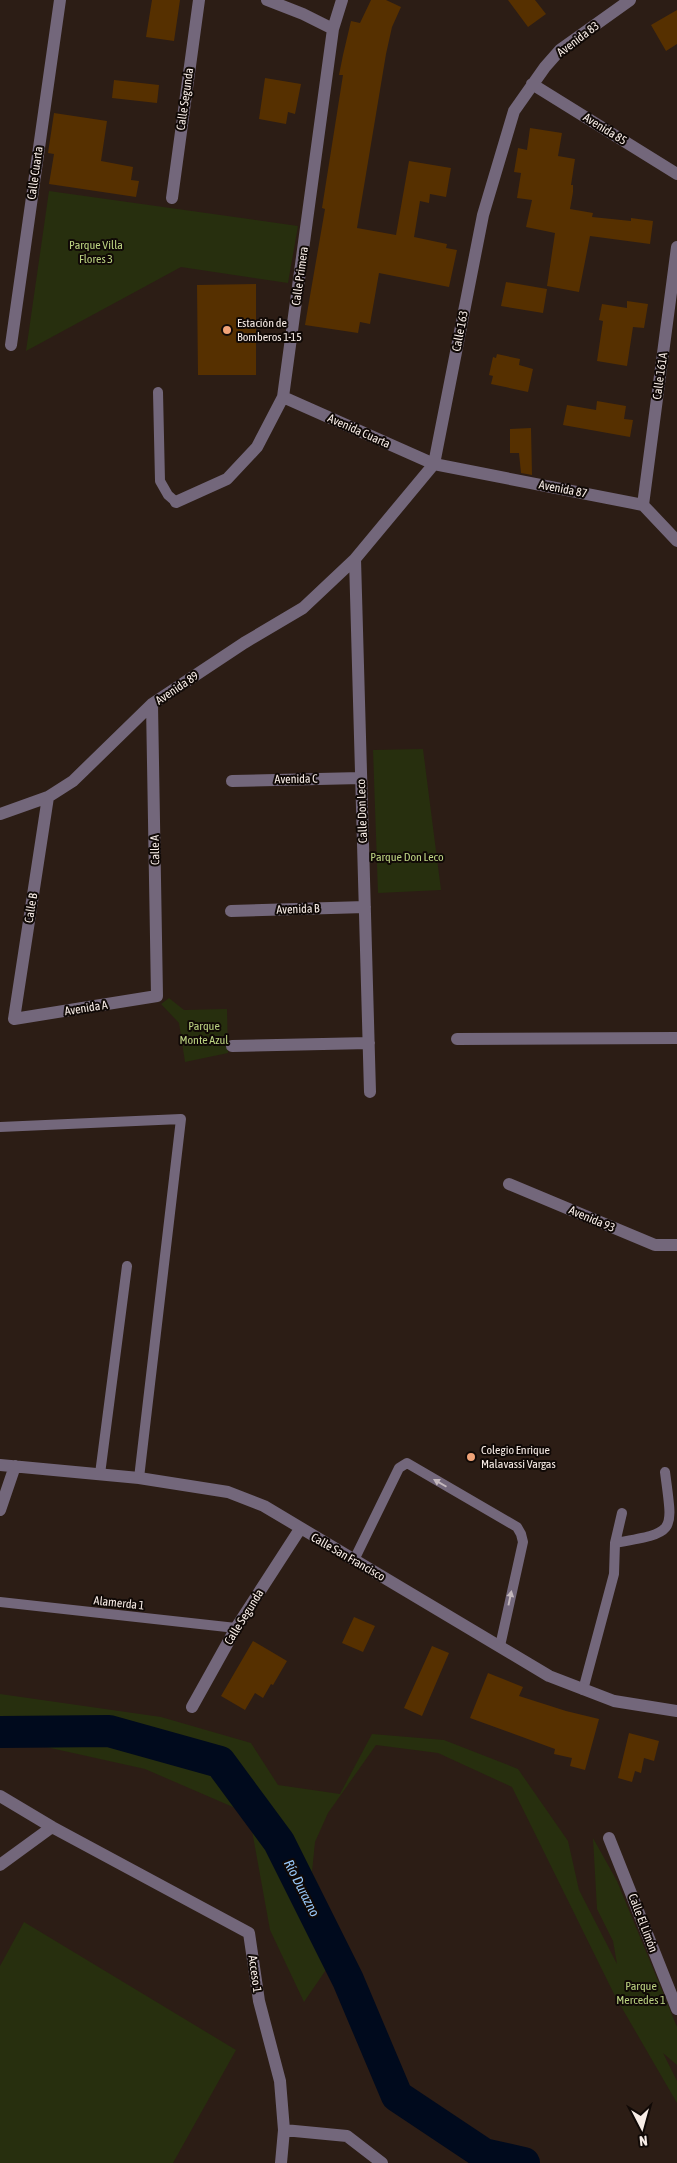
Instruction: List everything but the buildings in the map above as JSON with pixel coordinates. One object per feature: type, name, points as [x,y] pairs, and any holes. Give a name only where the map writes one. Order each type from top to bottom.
[{"type":"street","name":"Calle Cuarta","points":[[11,345],[60,0]]},
{"type":"street","name":"Calle Segunda","points":[[172,198],[199,0]]},
{"type":"street","points":[[267,0],[303,14],[333,29]]},
{"type":"street","name":"Calle Primera","points":[[176,502],[227,479],[257,448],[283,397],[333,29],[342,0]]},
{"type":"street","name":"Avenida 83","points":[[532,84],[560,50],[630,0]]},
{"type":"street","name":"Avenida 85","points":[[532,84],[677,174]]},
{"type":"street","name":"Calle 163","points":[[355,559],[434,464],[483,215],[514,111],[532,84]]},
{"type":"street","name":"Calle 161A","points":[[643,505],[677,247]]},
{"type":"street","name":"Avenida Cuarta","points":[[283,397],[434,464]]},
{"type":"street","name":"Avenida 87","points":[[434,464],[643,505]]},
{"type":"street","points":[[643,505],[677,541]]},
{"type":"street","name":"Avenida 89","points":[[0,814],[48,797],[73,781],[152,704],[244,643],[302,608],[355,559]]},
{"type":"street","name":"Calle Don Leco","points":[[355,559],[370,1092]]},
{"type":"street","name":"Calle A","points":[[152,704],[157,996]]},
{"type":"street","name":"Avenida C","points":[[232,781],[361,778]]},
{"type":"street","name":"Calle B","points":[[14,1019],[48,797]]},
{"type":"street","name":"Avenida B","points":[[231,911],[365,908]]},
{"type":"street","name":"Avenida A","points":[[14,1019],[157,996]]},
{"type":"street","points":[[457,1039],[677,1038]]},
{"type":"street","points":[[232,1046],[369,1042]]},
{"type":"street","name":"Avenida 93","points":[[509,1184],[655,1245],[677,1245]]},
{"type":"street","name":"Calle San Francisco","points":[[0,1465],[139,1478],[228,1492],[264,1506],[549,1676],[614,1701],[677,1711]]},
{"type":"street","points":[[0,1510],[15,1466]]},
{"type":"street","name":"Calle Segunda","points":[[192,1707],[236,1628],[300,1528]]},
{"type":"street","points":[[0,1796],[52,1827],[0,1865]]},
{"type":"street","name":"Acceso 1","points":[[52,1827],[249,1934],[259,2001],[280,2081],[284,2130]]},
{"type":"street","name":"Calle El Limón","points":[[610,1838],[677,2009]]},
{"type":"street","points":[[281,2163],[284,2130],[347,2136],[382,2163]]},
{"type":"lane","points":[[158,392],[160,481],[168,495],[176,502]]},
{"type":"lane","points":[[0,1127],[181,1118],[139,1478]]},
{"type":"lane","points":[[100,1474],[127,1266]]},
{"type":"lane","points":[[354,1560],[399,1468],[407,1464],[517,1527],[523,1542],[500,1646]]},
{"type":"lane","points":[[615,1543],[656,1536],[666,1529],[670,1517],[665,1472]]},
{"type":"lane","points":[[583,1690],[614,1574],[615,1543],[622,1514]]},
{"type":"lane","name":"Alamerda 1","points":[[0,1602],[236,1628]]},
{"type":"green space","name":"Parque Villa Flores 3","points":[[49,191],[298,226],[288,283],[181,267],[26,351]]},
{"type":"green space","name":"Parque Don Leco","points":[[423,749],[441,890],[378,893],[373,750]]},
{"type":"green space","name":"Parque Monte Azul","points":[[169,998],[184,1010],[227,1009],[228,1053],[185,1062],[179,1023],[161,1004]]},
{"type":"green space","name":"Parque Mercedes 1","points":[[0,1694],[161,1717],[251,1743],[278,1785],[340,1794],[372,1734],[444,1740],[518,1769],[568,1841],[579,1890],[617,1964],[613,1941],[597,1909],[593,1838],[617,1881],[677,2027],[677,2065],[663,2053],[677,2081],[677,2103],[615,1996],[512,1787],[438,1753],[376,1745],[328,1813],[315,1842],[312,1872],[345,1942],[304,2002],[270,1930],[249,1814],[145,1769],[37,1745],[0,1744]]},
{"type":"green space","points":[[24,1922],[236,2050],[173,2163],[0,2163],[0,1966]]},
{"type":"waterway","name":"Río Durazno","points":[[0,1732],[109,1731],[220,1762],[279,1842],[348,1980],[397,2096],[484,2154],[524,2163]]},
{"type":"place","name":"Estación de Bomberos 1-15","points":[[227,330]]},
{"type":"place","name":"Colegio Enrique Malavassi Vargas","points":[[471,1457]]}]
